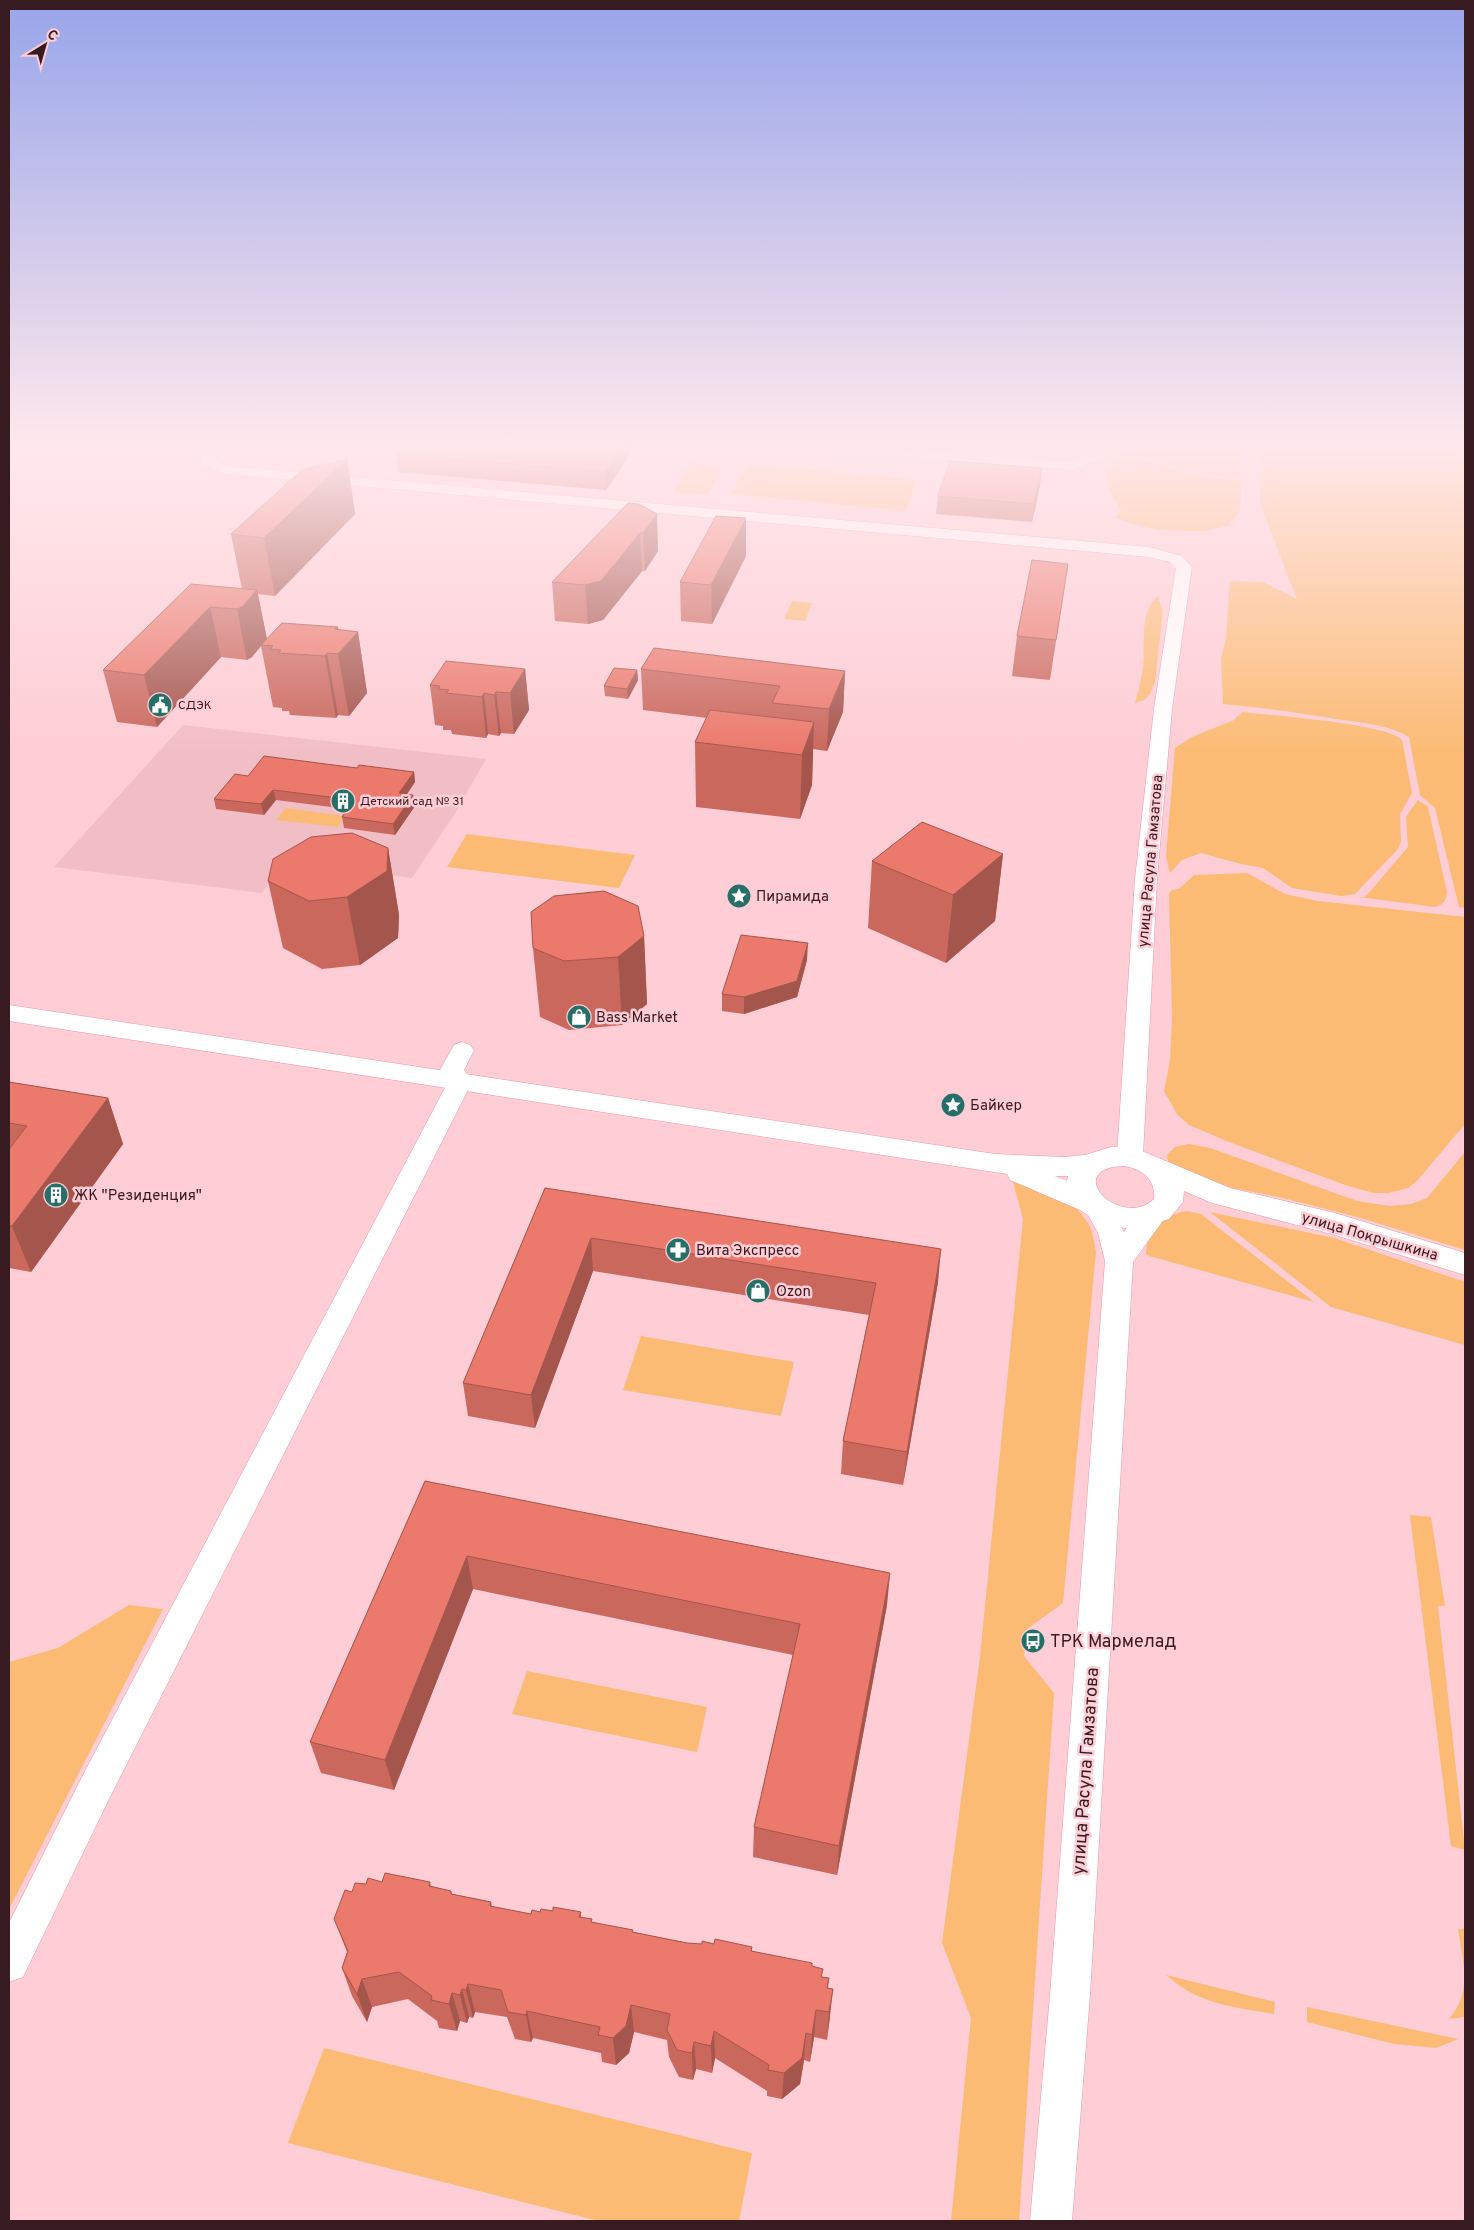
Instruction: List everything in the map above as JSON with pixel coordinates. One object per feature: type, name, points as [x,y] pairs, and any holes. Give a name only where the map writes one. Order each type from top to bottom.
[{"type":"main road","points":[[9,1013],[996,1164],[1064,1167],[1090,1164],[1115,1156],[1130,1156],[1147,1162],[1159,1170],[1167,1180],[1171,1191],[1169,1201],[1158,1212],[1141,1218],[1126,1218],[1112,1215],[1027,1175],[996,1164]]},
{"type":"main road","points":[[1090,1164],[1083,1172],[1081,1183],[1084,1193],[1095,1206]]},
{"type":"main road","name":"улица Покрышкина","points":[[1159,1170],[1222,1196],[1335,1224],[1419,1248],[1465,1264]]},
{"type":"main road","name":"улица Покрышкина","points":[[1158,1212],[1187,1204],[1212,1204],[1273,1210]]},
{"type":"street","name":"улица Расула Гамзатова","points":[[1081,546],[1148,552],[1176,559],[1184,567],[1163,710],[1146,879],[1130,1156]]},
{"type":"street","points":[[9,1963],[96,1787],[460,1082],[452,1070],[462,1050]]},
{"type":"street","name":"улица Расула Гамзатова","points":[[1052,2221],[1070,1995],[1119,1261],[1111,1233],[1095,1206]]},
{"type":"street","name":"улица Расула Гамзатова","points":[[1119,1261],[1136,1235],[1158,1212]]},
{"type":"shaded area","points":[[1276,546],[1465,546],[1465,908],[1459,907],[1435,808],[1420,795],[1409,737],[1385,727],[1223,704],[1221,658],[1226,639],[1230,581],[1263,582],[1297,599]]},
{"type":"shaded area","points":[[1157,596],[1163,610],[1155,682],[1150,694],[1144,700],[1135,703],[1143,668],[1145,621],[1147,612]]},
{"type":"shaded area","points":[[792,601],[812,603],[805,621],[784,619]]},
{"type":"shaded area","points":[[1242,712],[1353,725],[1392,734],[1402,740],[1412,793],[1400,814],[1401,842],[1397,850],[1355,894],[1341,896],[1292,888],[1263,868],[1201,853],[1182,860],[1170,873],[1166,856],[1175,748],[1192,737],[1234,720]]},
{"type":"shaded area","points":[[183,725],[486,759],[456,812],[412,878],[286,861],[262,893],[54,867]]},
{"type":"shaded area","points":[[1418,800],[1428,807],[1447,892],[1445,900],[1435,907],[1359,897],[1364,897],[1368,894],[1408,847],[1406,817]]},
{"type":"shaded area","points":[[286,808],[344,816],[338,827],[276,820]]},
{"type":"shaded area","points":[[467,834],[635,855],[619,888],[447,867]]},
{"type":"shaded area","points":[[1247,873],[1285,894],[1318,901],[1465,917],[1465,1124],[1417,1181],[1408,1188],[1389,1193],[1374,1193],[1348,1186],[1229,1142],[1189,1125],[1177,1114],[1164,1091],[1170,1060],[1172,1018],[1169,894],[1172,890],[1179,889],[1194,875]]},
{"type":"shaded area","points":[[1189,1144],[1210,1148],[1357,1201],[1390,1206],[1411,1204],[1427,1198],[1465,1152],[1465,1250],[1361,1218],[1283,1198],[1208,1183],[1168,1162],[1167,1155],[1175,1147]]},
{"type":"shaded area","points":[[1013,1182],[1035,1186],[1056,1194],[1075,1207],[1089,1225],[1096,1252],[1063,1603],[1027,1629],[1024,1656],[1054,1693],[1019,2221],[951,2221],[971,2018],[942,1943],[980,1657],[1023,1219]]},
{"type":"shaded area","points":[[1187,1211],[1201,1214],[1314,1302],[1146,1255],[1149,1237],[1156,1224],[1168,1216]]},
{"type":"shaded area","points":[[1210,1212],[1334,1238],[1465,1282],[1465,1345],[1331,1307]]},
{"type":"shaded area","points":[[641,1336],[794,1362],[781,1416],[623,1390]]},
{"type":"shaded area","points":[[1410,1515],[1431,1517],[1445,1606],[1438,1606],[1465,1850],[1451,1846]]},
{"type":"shaded area","points":[[129,1605],[163,1609],[9,1909],[9,1662],[58,1648]]},
{"type":"shaded area","points":[[527,1671],[707,1707],[697,1752],[512,1714]]},
{"type":"shaded area","points":[[1458,1929],[1465,1929],[1465,2017],[1449,2019],[1461,1998],[1464,1987],[1464,1965]]},
{"type":"shaded area","points":[[1166,1975],[1275,2002],[1274,2014],[1208,2000],[1185,1989]]},
{"type":"shaded area","points":[[1307,2007],[1458,2039],[1436,2048],[1394,2044],[1307,2022]]},
{"type":"shaded area","points":[[324,2048],[752,2153],[739,2221],[599,2221],[288,2143]]},
{"type":"building","points":[[587,546],[629,546],[601,581],[585,585],[552,582]]},
{"type":"building","points":[[700,546],[731,546],[711,585],[680,582]]},
{"type":"building","points":[[1032,560],[1068,564],[1056,640],[1017,636]]},
{"type":"building","points":[[191,584],[257,590],[242,607],[237,609],[210,607],[144,675],[103,670]]},
{"type":"building","points":[[282,623],[338,627],[335,629],[358,632],[338,654],[327,653],[325,656],[278,653],[281,650],[270,649],[273,646],[261,645]]},
{"type":"building","points":[[654,648],[845,671],[829,709],[772,703],[780,686],[641,669]]},
{"type":"building","points":[[446,661],[525,669],[510,693],[496,692],[494,695],[484,693],[482,697],[446,693],[449,690],[438,689],[440,686],[430,685]]},
{"type":"building","points":[[614,668],[637,670],[627,689],[604,686]]},
{"type":"building","points":[[710,710],[814,722],[802,755],[695,742]]},
{"type":"building","name":"Детский сад № 31","points":[[264,756],[357,768],[359,765],[414,772],[399,793],[413,795],[393,824],[342,817],[354,800],[273,790],[261,804],[214,799],[235,774],[248,776]]},
{"type":"building","points":[[922,822],[1003,854],[953,895],[872,861]]},
{"type":"building","points":[[352,833],[388,848],[387,871],[347,897],[309,901],[268,881],[273,859],[311,837]]},
{"type":"building","points":[[604,891],[638,906],[644,936],[618,957],[564,961],[533,948],[531,912],[554,896]]},
{"type":"building","points":[[741,935],[808,943],[797,981],[744,997],[722,994]]},
{"type":"building","points":[[9,1082],[108,1098],[12,1226],[9,1226],[9,1149],[27,1126],[9,1123]]},
{"type":"building","points":[[545,1188],[941,1249],[907,1452],[843,1441],[876,1283],[591,1238],[531,1395],[463,1383]]},
{"type":"building","points":[[425,1481],[890,1573],[839,1846],[754,1827],[800,1624],[467,1556],[385,1760],[310,1742]]},
{"type":"building","points":[[385,1873],[430,1882],[429,1886],[451,1891],[451,1894],[491,1902],[490,1906],[531,1914],[532,1910],[540,1912],[541,1909],[553,1911],[553,1907],[581,1912],[579,1917],[592,1919],[591,1922],[633,1930],[632,1932],[687,1943],[702,1944],[702,1941],[714,1944],[715,1939],[752,1947],[751,1951],[812,1963],[812,1966],[823,1969],[821,1977],[829,1978],[827,1988],[833,1989],[829,2012],[816,2010],[812,2035],[806,2033],[802,2058],[784,2073],[768,2070],[769,2065],[714,2031],[711,2046],[694,2042],[692,2053],[677,2050],[667,2030],[670,2014],[631,2005],[626,2026],[613,2038],[598,2035],[600,2027],[527,2011],[526,2015],[508,2012],[501,1990],[468,1984],[466,1990],[462,1989],[460,1995],[452,1993],[449,2004],[431,2000],[432,1996],[399,1972],[362,1979],[357,1994],[342,1968],[348,1951],[334,1919],[345,1890],[352,1892],[355,1883],[366,1884],[368,1878],[382,1882]]},
{"type":"place","name":"СДЭК","points":[[160,705]]},
{"type":"place","name":"Детский сад № 31","points":[[343,801]]},
{"type":"place","name":"Пирамида","points":[[739,896]]},
{"type":"place","name":"Bass Market","points":[[579,1017]]},
{"type":"place","name":"Байкер","points":[[953,1105]]},
{"type":"place","name":"ЖК \"Резиденция\"","points":[[56,1195]]},
{"type":"place","name":"Вита Экспресс","points":[[678,1250]]},
{"type":"place","name":"Ozon","points":[[758,1291]]},
{"type":"place","name":"ТРК Мармелад","points":[[1033,1641]]}]
